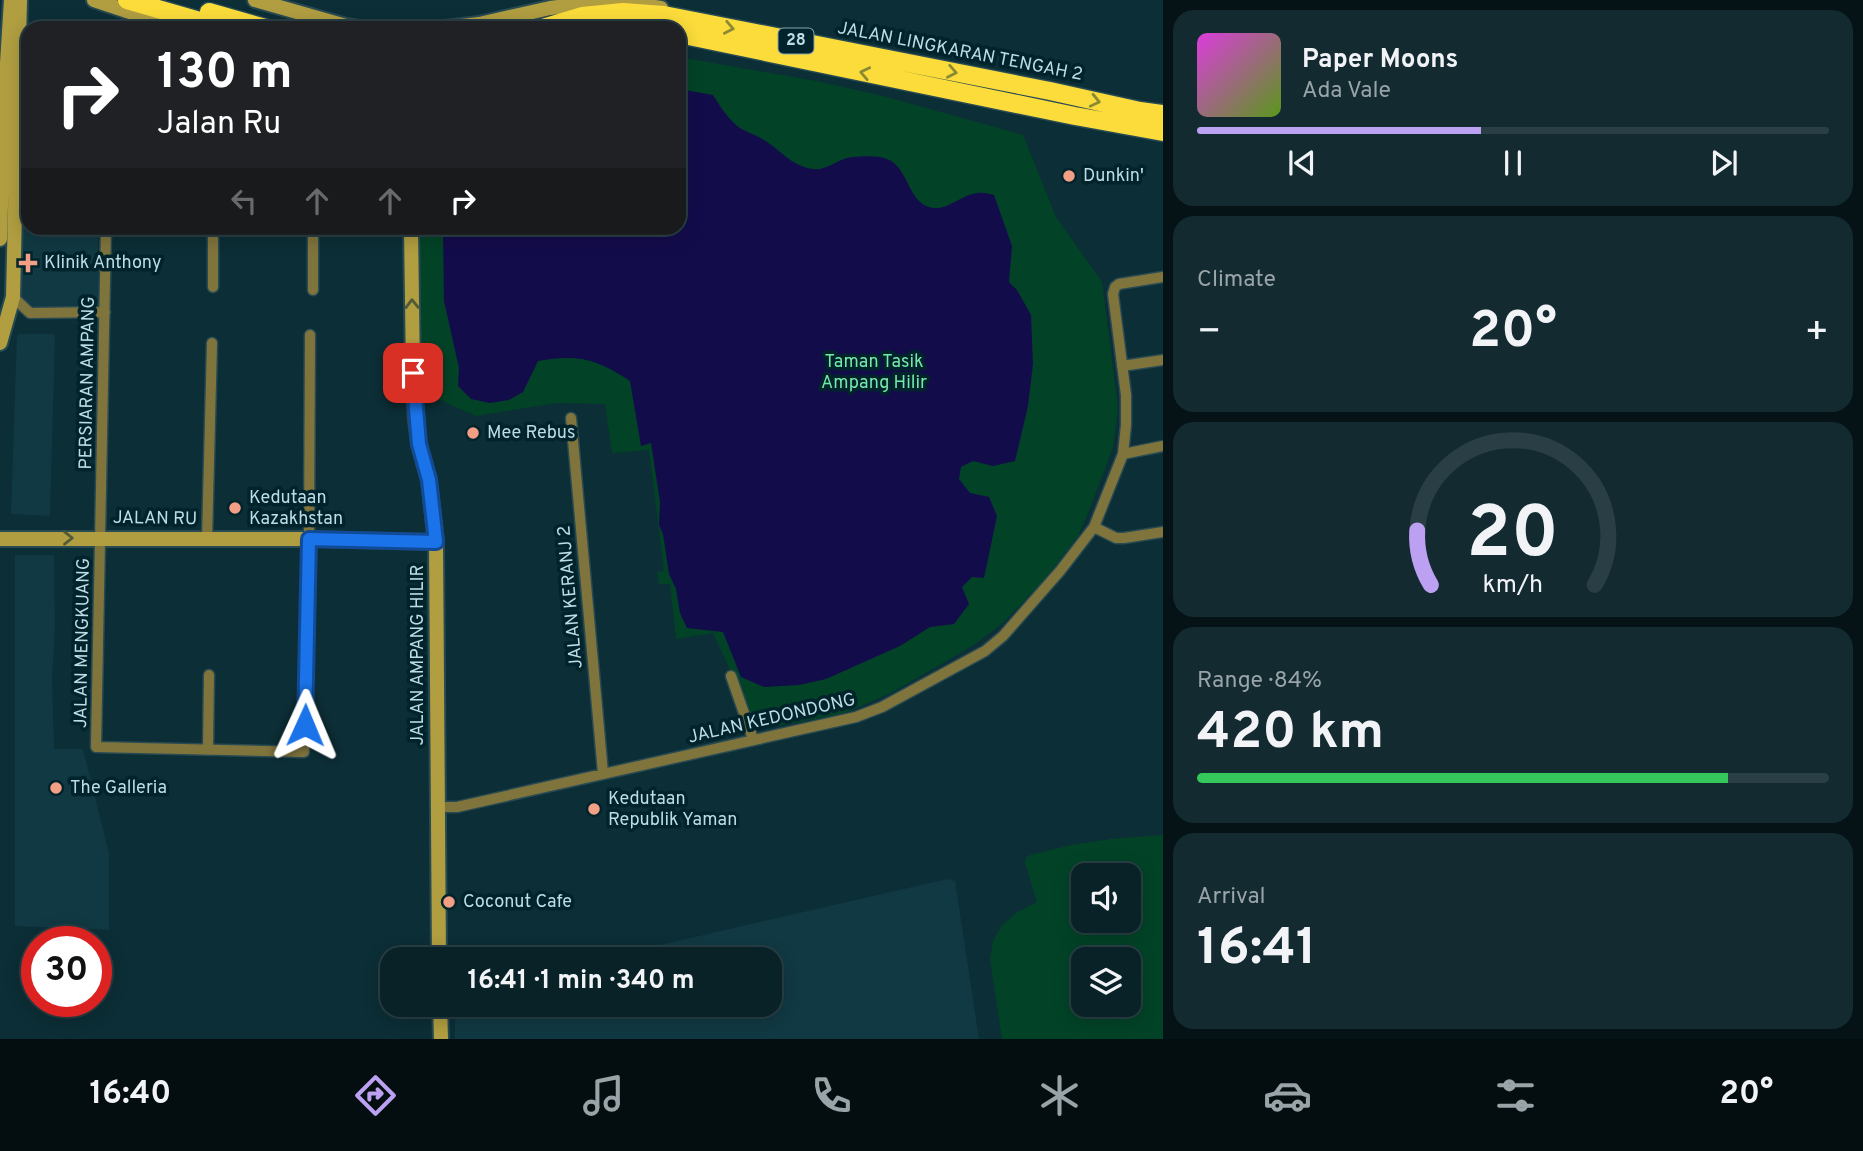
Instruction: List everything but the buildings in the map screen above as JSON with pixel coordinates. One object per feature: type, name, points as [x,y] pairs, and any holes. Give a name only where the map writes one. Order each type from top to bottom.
[{"type":"highway","points":[[127,0],[200,21]]},
{"type":"highway","points":[[168,0],[241,21]]},
{"type":"highway","name":"JALAN LINGKARAN TENGAH 2","points":[[565,21],[582,16],[623,12],[664,15],[1163,114]]},
{"type":"highway","name":"28","points":[[686,35],[1163,132]]},
{"type":"street","points":[[94,0],[157,21]]},
{"type":"street","points":[[255,0],[328,21]]},
{"type":"street","points":[[0,239],[4,110],[21,1],[29,5],[20,19],[21,74]]},
{"type":"street","points":[[493,21],[550,8],[598,2],[632,3],[664,9],[702,23]]},
{"type":"street","points":[[1140,111],[1163,106]]},
{"type":"street","points":[[0,343],[13,297],[21,149]]},
{"type":"street","name":"PERSIARAN AMPANG","points":[[101,538],[106,235]]},
{"type":"street","points":[[213,235],[213,287]]},
{"type":"street","points":[[313,235],[313,290]]},
{"type":"street","name":"JALAN AMPANG HILIR","points":[[411,235],[416,420],[419,444],[429,480],[436,542],[439,947]]},
{"type":"street","name":"JALAN KEDONDONG","points":[[439,807],[457,807],[856,717],[882,707],[985,651],[1003,636],[1094,527],[1123,454],[1126,425],[1126,395],[1113,293],[1119,284],[1163,277]]},
{"type":"street","points":[[13,297],[30,313],[105,312]]},
{"type":"street","points":[[309,539],[310,335]]},
{"type":"street","points":[[207,539],[212,343]]},
{"type":"street","points":[[1122,366],[1163,360]]},
{"type":"street","name":"JALAN KERANJ 2","points":[[571,418],[603,773]]},
{"type":"street","points":[[1123,454],[1163,446]]},
{"type":"street","points":[[1094,527],[1116,538],[1163,532]]},
{"type":"street","name":"JALAN MENGKUANG","points":[[101,538],[96,747],[304,752],[309,539]]},
{"type":"street","name":"JALAN RU","points":[[0,539],[309,539],[436,542]]},
{"type":"street","points":[[208,750],[209,675]]},
{"type":"street","points":[[731,676],[753,739]]},
{"type":"street","points":[[440,1017],[441,1039]]},
{"type":"shaded area","name":"Taman Tasik Ampang Hilir","points":[[686,90],[713,95],[736,125],[804,167],[820,169],[853,157],[872,156],[887,159],[900,170],[918,200],[933,208],[945,207],[972,194],[994,195],[1012,246],[1009,282],[1017,290],[1031,315],[1033,364],[1028,406],[1015,461],[993,466],[973,461],[961,467],[959,479],[970,493],[989,497],[997,516],[984,578],[972,577],[962,587],[969,604],[954,624],[930,627],[900,646],[826,679],[799,685],[764,687],[741,677],[723,632],[687,628],[680,613],[659,525],[660,502],[651,443],[641,446],[630,381],[587,360],[565,358],[538,361],[523,392],[509,400],[490,403],[471,399],[458,386],[459,368],[444,301],[443,235],[686,235]]},
{"type":"shaded area","points":[[21,192],[21,235],[98,235],[98,306],[34,307],[18,295]]},
{"type":"shaded area","points":[[17,334],[55,334],[50,516],[11,514]]},
{"type":"shaded area","points":[[15,555],[54,555],[54,749],[83,749],[109,853],[109,926],[15,926]]},
{"type":"shaded area","points":[[947,879],[955,881],[979,1039],[455,1039],[455,1017],[782,1017],[782,947],[651,947]]},
{"type":"green space","name":"Taman Tasik Ampang Hilir","points":[[686,58],[883,96],[1023,135],[1056,217],[1102,282],[1118,408],[1113,448],[1078,536],[1045,579],[1003,623],[974,645],[891,693],[845,713],[768,728],[758,725],[752,716],[713,633],[676,639],[670,584],[659,584],[657,572],[664,571],[649,450],[612,453],[605,404],[557,403],[476,416],[437,399],[421,380],[419,235],[686,235]]},
{"type":"green space","points":[[1163,835],[1163,1039],[1002,1039],[990,959],[993,941],[1002,925],[1016,913],[1037,902],[1025,863],[1026,858],[1071,845]]},
{"type":"place","name":"Dunkin'","points":[[1069,176]]},
{"type":"place","name":"Klinik Anthony","points":[[28,263]]},
{"type":"place","name":"Mee Rebus","points":[[473,433]]},
{"type":"place","name":"Kedutaan Kazakhstan","points":[[235,508]]},
{"type":"place","name":"The Galleria","points":[[56,788]]},
{"type":"place","name":"Kedutaan Republik Yaman","points":[[594,809]]},
{"type":"place","name":"Coconut Cafe","points":[[449,902]]},
{"type":"route","points":[[305,725],[309,539],[436,542],[429,480],[419,444],[413,373]]}]
